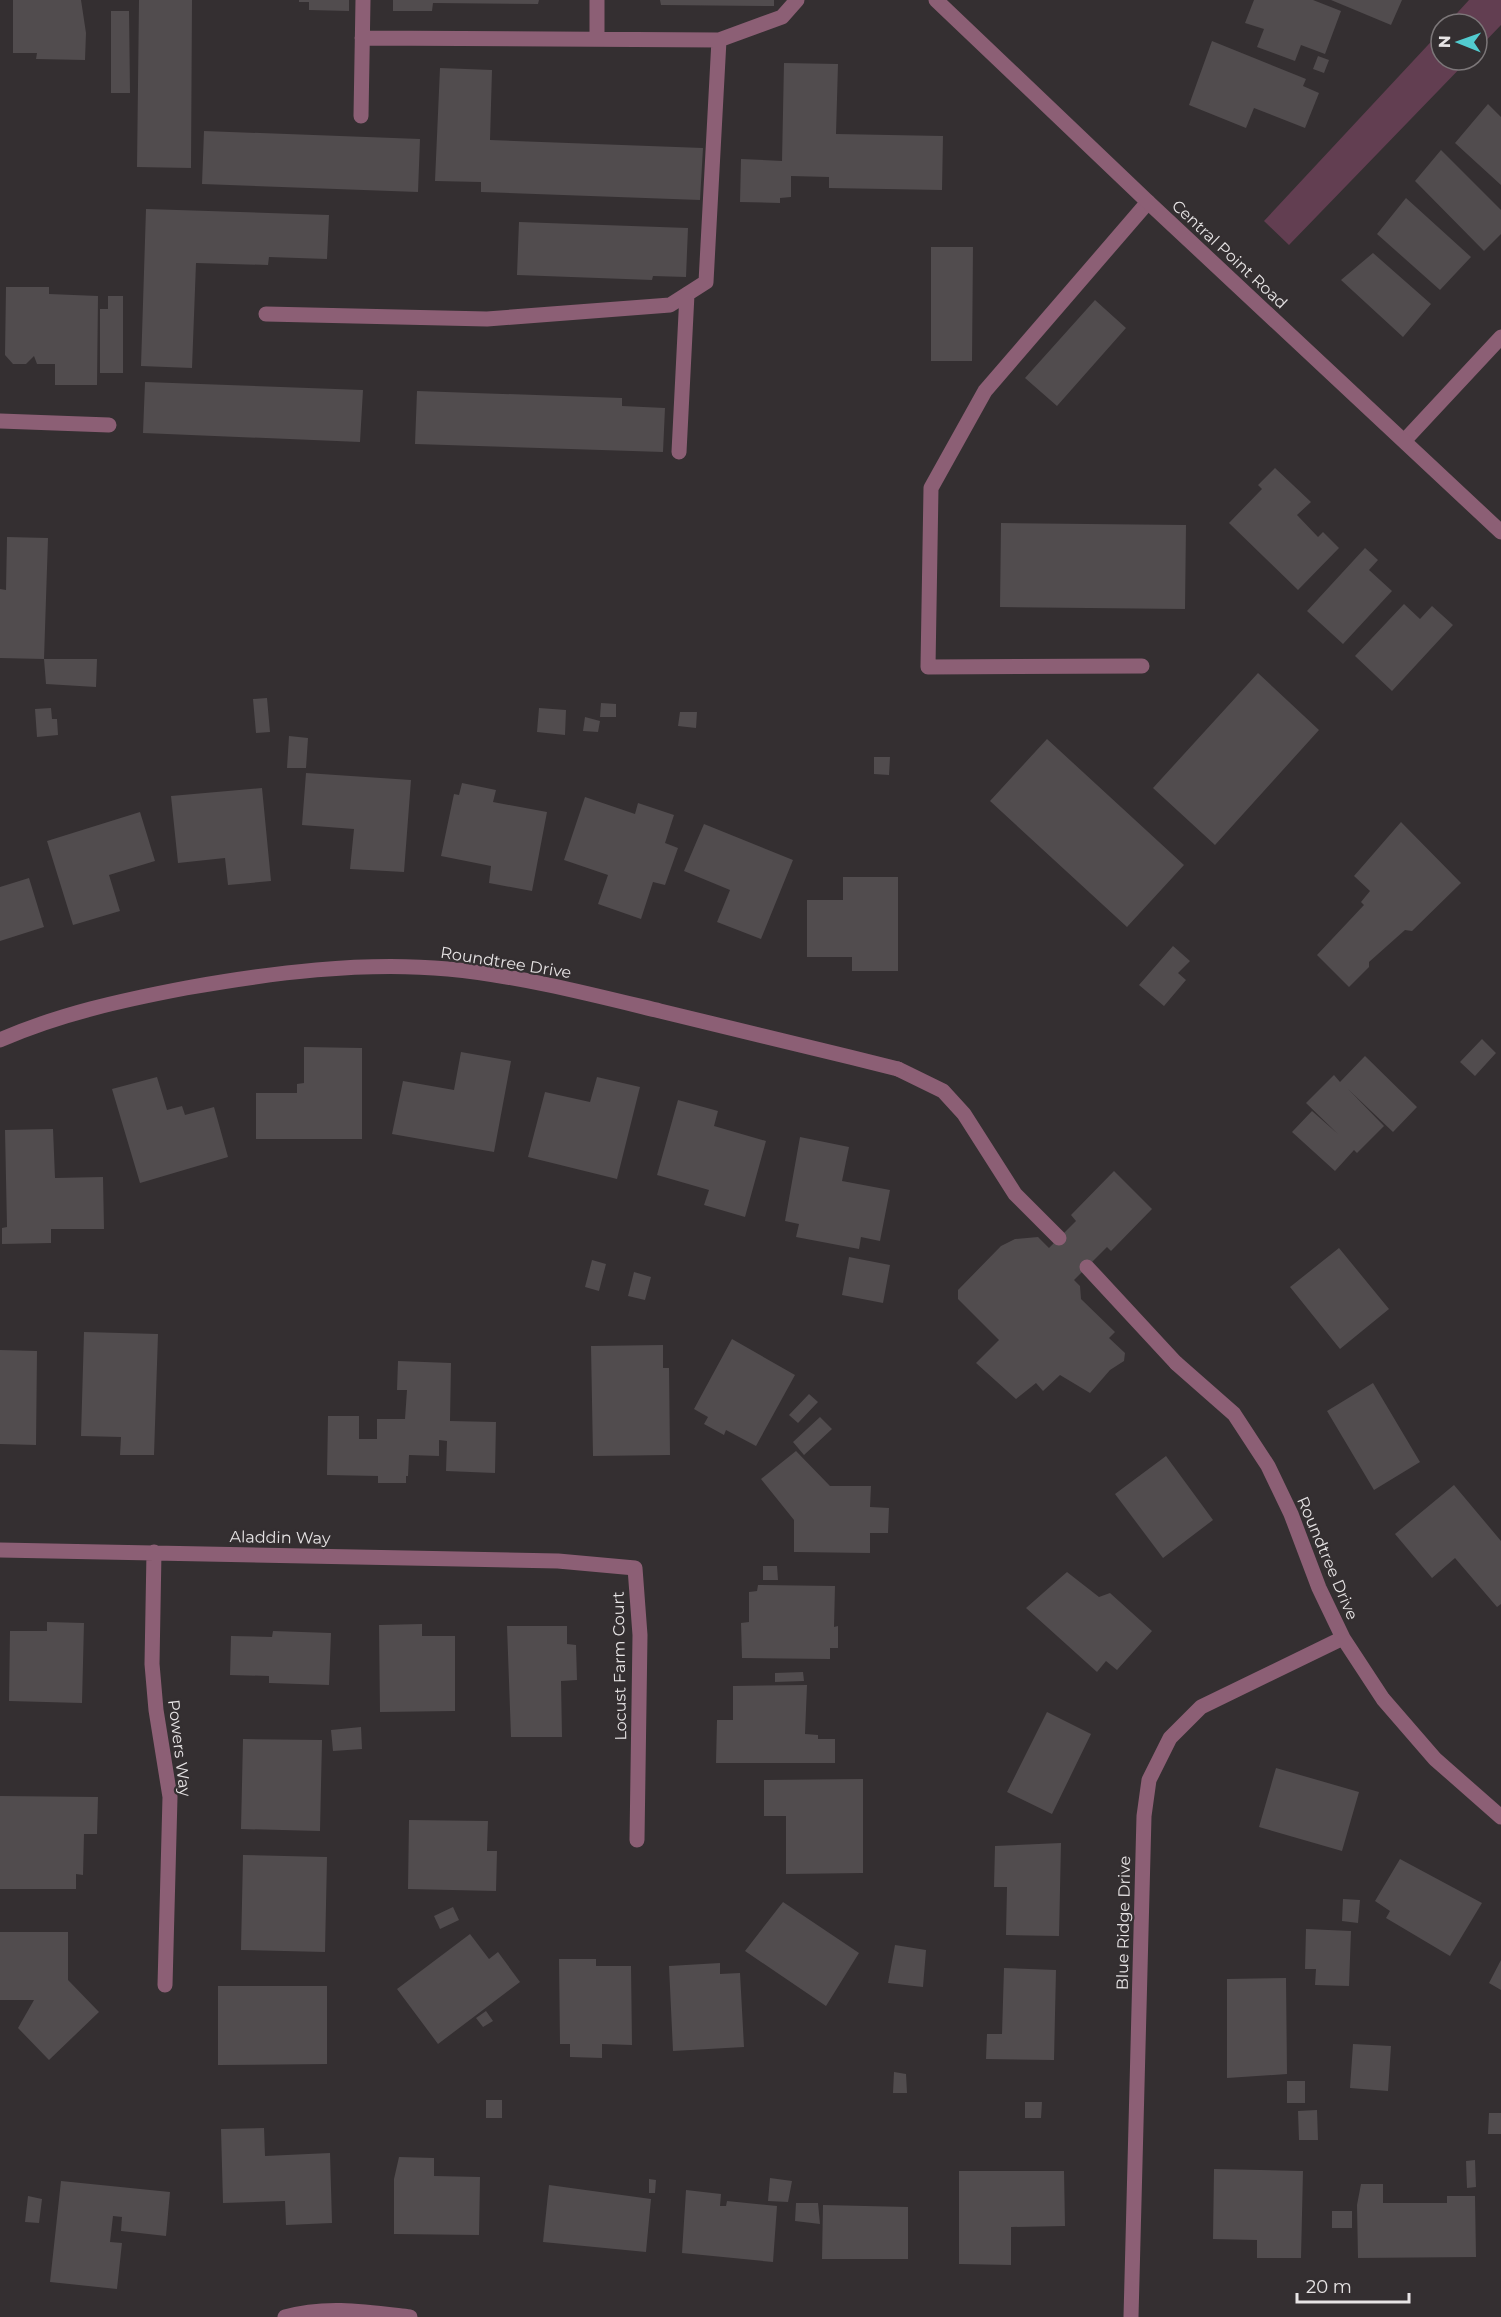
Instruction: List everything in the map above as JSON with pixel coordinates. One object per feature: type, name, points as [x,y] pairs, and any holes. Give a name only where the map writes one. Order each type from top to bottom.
[{"type":"street","points":[[360,116],[363,0]]},
{"type":"street","points":[[597,0],[597,39]]},
{"type":"street","points":[[362,38],[719,40],[782,18],[797,0]]},
{"type":"street","name":"Central Point Road","points":[[936,0],[1501,532]]},
{"type":"street","points":[[266,314],[487,319],[670,305],[706,282],[719,40]]},
{"type":"street","points":[[1142,666],[928,667],[932,488],[985,391],[1148,202]]},
{"type":"street","points":[[679,452],[687,294]]},
{"type":"street","points":[[1405,440],[1501,336]]},
{"type":"street","points":[[0,421],[109,425]]},
{"type":"street","name":"Roundtree Drive","points":[[0,1040],[77,1013],[133,998],[247,977],[371,968],[446,969],[543,982],[898,1069],[943,1091],[964,1114],[1015,1194],[1059,1238]]},
{"type":"street","name":"Roundtree Drive","points":[[1087,1267],[1176,1363],[1234,1414],[1268,1466],[1291,1514],[1319,1588],[1344,1638],[1383,1699],[1435,1760],[1501,1817]]},
{"type":"street","name":"Aladdin Way","points":[[0,1550],[558,1561]]},
{"type":"street","name":"Powers Way","points":[[154,1552],[152,1664],[156,1710],[170,1797],[165,1985]]},
{"type":"street","name":"Locust Farm Court","points":[[558,1561],[634,1568],[640,1635],[637,1840]]},
{"type":"street","name":"Blue Ridge Drive","points":[[1131,2317],[1144,1816],[1149,1780],[1170,1738],[1201,1707],[1344,1638]]},
{"type":"street","points":[[285,2317],[300,2313],[347,2309],[410,2317]]},
{"type":"shaded area","points":[[1469,0],[1501,0],[1501,25],[1489,38],[1489,12],[1458,12]]},
{"type":"shaded area","points":[[1429,44],[1429,72],[1456,72],[1289,245],[1264,221]]},
{"type":"building","points":[[13,0],[81,0],[86,33],[85,60],[36,59],[37,53],[13,53]]},
{"type":"building","points":[[139,0],[192,0],[191,168],[137,167]]},
{"type":"building","points":[[299,0],[349,0],[349,11],[309,10],[309,2],[299,2]]},
{"type":"building","points":[[393,0],[539,0],[538,4],[433,3],[432,11],[393,11]]},
{"type":"building","points":[[660,0],[774,0],[774,6],[661,5]]},
{"type":"building","points":[[1254,0],[1313,0],[1341,11],[1325,54],[1301,45],[1295,61],[1257,47],[1264,29],[1245,23]]},
{"type":"building","points":[[1331,0],[1402,0],[1391,25]]},
{"type":"building","points":[[111,11],[129,11],[130,93],[111,93]]},
{"type":"building","points":[[1212,41],[1306,79],[1303,86],[1319,93],[1305,128],[1254,108],[1246,128],[1189,105]]},
{"type":"building","points":[[1318,56],[1329,60],[1324,73],[1313,69]]},
{"type":"building","points":[[784,63],[838,64],[836,134],[943,136],[942,190],[829,188],[829,177],[791,176],[791,197],[780,198],[780,203],[740,202],[741,159],[782,161]]},
{"type":"building","points":[[440,68],[492,70],[490,140],[703,148],[700,200],[481,192],[481,182],[435,181]]},
{"type":"building","points":[[1488,104],[1501,117],[1501,185],[1455,143]]},
{"type":"building","points":[[204,131],[420,139],[418,192],[202,184]]},
{"type":"building","points":[[1441,150],[1501,210],[1501,234],[1484,251],[1415,181]]},
{"type":"building","points":[[1406,198],[1471,257],[1440,290],[1377,234]]},
{"type":"building","points":[[146,209],[329,215],[327,259],[269,257],[268,265],[196,263],[192,368],[141,366]]},
{"type":"building","points":[[519,222],[688,228],[686,277],[653,276],[652,280],[517,275]]},
{"type":"building","points":[[931,247],[973,247],[972,361],[931,361]]},
{"type":"building","points":[[1373,253],[1431,304],[1403,337],[1341,280]]},
{"type":"building","points":[[6,287],[49,287],[49,294],[98,296],[97,385],[55,385],[55,364],[37,364],[34,356],[26,364],[13,364],[5,355]]},
{"type":"building","points":[[108,296],[123,296],[123,373],[100,373],[100,309],[108,309]]},
{"type":"building","points":[[1095,300],[1126,328],[1057,406],[1025,378]]},
{"type":"building","points":[[145,382],[363,390],[360,442],[143,433]]},
{"type":"building","points":[[417,391],[622,398],[622,406],[665,408],[663,452],[415,444]]},
{"type":"building","points":[[1275,468],[1311,502],[1297,515],[1318,537],[1323,532],[1339,548],[1298,590],[1229,523],[1262,489],[1258,485]]},
{"type":"building","points":[[1001,523],[1186,525],[1185,609],[1000,607]]},
{"type":"building","points":[[7,537],[48,538],[44,659],[0,658],[0,589],[6,590]]},
{"type":"building","points":[[1365,548],[1378,560],[1369,570],[1392,591],[1343,644],[1307,611]]},
{"type":"building","points":[[1404,604],[1420,619],[1432,606],[1453,625],[1392,691],[1355,656]]},
{"type":"building","points":[[44,659],[97,659],[96,687],[46,684]]},
{"type":"building","points":[[1258,673],[1319,730],[1215,845],[1153,788]]},
{"type":"building","points":[[267,698],[270,732],[256,733],[253,699]]},
{"type":"building","points":[[601,703],[616,704],[616,717],[600,717]]},
{"type":"building","points":[[51,708],[52,719],[57,719],[58,735],[37,737],[35,709]]},
{"type":"building","points":[[539,708],[566,710],[565,735],[537,732]]},
{"type":"building","points":[[680,712],[697,712],[696,728],[678,726]]},
{"type":"building","points":[[585,717],[600,721],[598,732],[583,731]]},
{"type":"building","points":[[289,736],[308,738],[306,768],[287,768]]},
{"type":"building","points":[[1047,739],[1184,865],[1127,927],[990,801]]},
{"type":"building","points":[[874,757],[890,757],[889,775],[874,774]]},
{"type":"building","points":[[306,773],[411,780],[404,872],[350,869],[354,829],[302,825]]},
{"type":"building","points":[[462,783],[496,790],[493,802],[547,812],[532,891],[489,883],[491,866],[441,856],[454,794],[459,795]]},
{"type":"building","points":[[262,788],[271,881],[228,885],[225,858],[178,863],[171,796]]},
{"type":"building","points":[[585,797],[635,814],[638,803],[674,815],[665,843],[678,848],[665,885],[653,882],[641,919],[598,904],[608,875],[564,860]]},
{"type":"building","points":[[140,812],[155,861],[109,875],[120,911],[73,925],[47,841]]},
{"type":"building","points":[[1401,822],[1461,883],[1412,931],[1405,930],[1369,962],[1369,967],[1349,987],[1317,955],[1364,905],[1361,902],[1370,891],[1354,876]]},
{"type":"building","points":[[704,824],[793,860],[761,939],[717,922],[730,890],[684,871]]},
{"type":"building","points":[[843,877],[898,877],[898,971],[852,971],[852,957],[807,957],[807,900],[843,900]]},
{"type":"building","points":[[29,878],[44,927],[0,941],[0,887]]},
{"type":"building","points":[[1173,946],[1190,961],[1178,973],[1186,980],[1164,1006],[1139,985]]},
{"type":"building","points":[[1482,1039],[1496,1053],[1475,1076],[1460,1062]]},
{"type":"building","points":[[304,1047],[362,1048],[362,1139],[256,1139],[256,1093],[297,1093],[297,1084],[304,1083]]},
{"type":"building","points":[[461,1052],[511,1061],[494,1152],[392,1134],[403,1081],[454,1090]]},
{"type":"building","points":[[1365,1056],[1417,1107],[1393,1132],[1348,1089],[1384,1126],[1357,1153],[1354,1150],[1335,1171],[1292,1132],[1312,1111],[1338,1134],[1306,1103],[1334,1075],[1340,1082]]},
{"type":"building","points":[[157,1077],[167,1110],[182,1106],[185,1115],[214,1107],[228,1157],[140,1183],[112,1089]]},
{"type":"building","points":[[597,1077],[640,1087],[617,1179],[528,1157],[545,1092],[590,1102]]},
{"type":"building","points":[[678,1100],[718,1111],[714,1126],[766,1141],[745,1217],[704,1205],[709,1190],[657,1175]]},
{"type":"building","points":[[53,1129],[55,1178],[103,1177],[104,1229],[51,1229],[51,1243],[2,1244],[2,1228],[7,1227],[5,1130]]},
{"type":"building","points":[[800,1137],[849,1147],[842,1181],[890,1190],[880,1241],[861,1237],[859,1249],[796,1237],[799,1224],[785,1221]]},
{"type":"building","points":[[1114,1171],[1152,1209],[1111,1251],[1107,1247],[1074,1280],[1080,1286],[1081,1299],[1115,1332],[1109,1338],[1125,1353],[1124,1361],[1110,1370],[1090,1393],[1060,1375],[1043,1391],[1036,1383],[1016,1399],[976,1363],[999,1340],[958,1299],[958,1290],[1001,1246],[1015,1239],[1038,1237],[1049,1248],[1076,1221],[1071,1215]]},
{"type":"building","points":[[1339,1248],[1389,1309],[1340,1349],[1290,1287]]},
{"type":"building","points":[[849,1257],[890,1265],[883,1303],[842,1295]]},
{"type":"building","points":[[592,1260],[606,1264],[599,1291],[585,1287]]},
{"type":"building","points":[[634,1272],[651,1277],[645,1300],[628,1296]]},
{"type":"building","points":[[84,1332],[158,1334],[154,1455],[120,1455],[121,1437],[81,1436]]},
{"type":"building","points":[[732,1339],[795,1375],[756,1446],[726,1430],[724,1435],[704,1424],[708,1417],[694,1409]]},
{"type":"building","points":[[663,1345],[663,1368],[669,1368],[670,1455],[593,1456],[591,1346]]},
{"type":"building","points":[[0,1350],[37,1351],[36,1445],[0,1444]]},
{"type":"building","points":[[398,1361],[451,1363],[450,1421],[496,1422],[495,1473],[446,1471],[447,1441],[439,1440],[439,1456],[409,1455],[406,1483],[378,1483],[378,1476],[327,1475],[328,1416],[359,1416],[359,1439],[377,1439],[377,1419],[405,1419],[407,1390],[397,1390]]},
{"type":"building","points":[[1373,1383],[1420,1462],[1374,1490],[1327,1411]]},
{"type":"building","points":[[809,1394],[818,1402],[798,1423],[789,1415]]},
{"type":"building","points":[[820,1417],[832,1429],[804,1455],[793,1442]]},
{"type":"building","points":[[796,1451],[830,1486],[871,1486],[870,1507],[889,1508],[888,1533],[870,1533],[870,1553],[794,1552],[794,1520],[761,1479]]},
{"type":"building","points":[[1166,1456],[1213,1520],[1163,1558],[1115,1494]]},
{"type":"building","points":[[1454,1485],[1501,1541],[1501,1604],[1497,1607],[1455,1558],[1432,1578],[1395,1534]]},
{"type":"building","points":[[763,1566],[777,1566],[778,1580],[763,1580]]},
{"type":"building","points":[[1067,1572],[1099,1597],[1110,1593],[1152,1631],[1117,1670],[1106,1661],[1097,1672],[1026,1608]]},
{"type":"building","points":[[758,1585],[835,1586],[834,1627],[838,1626],[838,1648],[830,1648],[830,1659],[742,1658],[741,1623],[749,1622],[749,1592],[757,1591]]},
{"type":"building","points":[[47,1622],[84,1623],[82,1703],[9,1701],[10,1631],[47,1631]]},
{"type":"building","points":[[422,1624],[422,1636],[455,1636],[455,1711],[380,1712],[379,1625]]},
{"type":"building","points":[[507,1626],[567,1626],[567,1644],[576,1645],[577,1680],[561,1681],[562,1737],[511,1737]]},
{"type":"building","points":[[273,1631],[331,1633],[329,1685],[269,1683],[269,1676],[230,1675],[231,1636],[272,1637]]},
{"type":"building","points":[[803,1672],[804,1681],[775,1682],[775,1673]]},
{"type":"building","points":[[807,1685],[805,1734],[818,1735],[818,1739],[835,1739],[835,1763],[716,1763],[717,1720],[733,1720],[733,1686]]},
{"type":"building","points":[[1047,1712],[1091,1734],[1052,1814],[1007,1792]]},
{"type":"building","points":[[361,1727],[362,1749],[333,1751],[331,1730]]},
{"type":"building","points":[[243,1739],[322,1740],[320,1831],[241,1829]]},
{"type":"building","points":[[1276,1768],[1359,1792],[1342,1851],[1259,1827]]},
{"type":"building","points":[[863,1779],[863,1873],[786,1874],[786,1816],[764,1816],[764,1780]]},
{"type":"building","points":[[0,1796],[98,1797],[97,1834],[84,1834],[83,1875],[76,1874],[76,1889],[0,1889]]},
{"type":"building","points":[[409,1820],[488,1821],[487,1851],[497,1851],[496,1891],[408,1889]]},
{"type":"building","points":[[1061,1843],[1059,1936],[1006,1935],[1007,1887],[994,1887],[995,1846]]},
{"type":"building","points":[[243,1855],[327,1857],[325,1952],[241,1950]]},
{"type":"building","points":[[1400,1859],[1482,1903],[1450,1956],[1386,1918],[1390,1911],[1375,1901]]},
{"type":"building","points":[[1343,1899],[1360,1900],[1358,1923],[1342,1921]]},
{"type":"building","points":[[783,1902],[859,1953],[826,2006],[745,1951]]},
{"type":"building","points":[[453,1907],[459,1920],[440,1929],[434,1916]]},
{"type":"building","points":[[1306,1929],[1351,1931],[1349,1986],[1315,1985],[1316,1969],[1305,1969]]},
{"type":"building","points":[[0,1932],[68,1932],[68,1980],[99,2012],[49,2060],[18,2028],[34,2000],[0,2000]]},
{"type":"building","points":[[470,1934],[489,1959],[498,1952],[520,1982],[438,2044],[397,1989]]},
{"type":"building","points":[[895,1945],[926,1950],[923,1987],[888,1983]]},
{"type":"building","points":[[559,1959],[596,1959],[596,1966],[631,1966],[632,2045],[602,2044],[602,2058],[570,2057],[570,2044],[560,2044]]},
{"type":"building","points":[[1501,1960],[1501,1990],[1489,1983]]},
{"type":"building","points":[[720,1963],[720,1974],[740,1973],[744,2047],[673,2051],[669,1966]]},
{"type":"building","points":[[1004,1968],[1056,1970],[1054,2060],[986,2059],[987,2034],[1002,2034]]},
{"type":"building","points":[[1286,1978],[1287,2074],[1227,2078],[1227,1979]]},
{"type":"building","points":[[218,1986],[327,1986],[327,2064],[218,2065]]},
{"type":"building","points":[[486,2011],[493,2021],[483,2027],[476,2018]]},
{"type":"building","points":[[1353,2044],[1391,2046],[1388,2091],[1350,2088]]},
{"type":"building","points":[[894,2072],[906,2074],[907,2093],[893,2093]]},
{"type":"building","points":[[1287,2081],[1305,2081],[1305,2103],[1287,2103]]},
{"type":"building","points":[[486,2100],[502,2100],[502,2118],[486,2118]]},
{"type":"building","points":[[1025,2102],[1042,2102],[1041,2118],[1025,2118]]},
{"type":"building","points":[[1317,2110],[1318,2140],[1299,2140],[1298,2111]]},
{"type":"building","points":[[1489,2113],[1501,2113],[1501,2134],[1488,2134]]},
{"type":"building","points":[[264,2128],[265,2156],[330,2153],[332,2223],[286,2225],[285,2201],[223,2203],[221,2129]]},
{"type":"building","points":[[399,2157],[434,2158],[434,2176],[480,2177],[479,2235],[394,2234],[394,2179]]},
{"type":"building","points":[[1475,2160],[1476,2187],[1467,2188],[1466,2161]]},
{"type":"building","points":[[1214,2169],[1303,2171],[1301,2258],[1257,2258],[1257,2240],[1213,2239]]},
{"type":"building","points":[[959,2171],[1064,2171],[1065,2226],[1011,2227],[1011,2265],[959,2264]]},
{"type":"building","points":[[770,2178],[792,2181],[788,2202],[768,2201]]},
{"type":"building","points":[[649,2179],[656,2180],[655,2193],[649,2193]]},
{"type":"building","points":[[61,2181],[170,2192],[166,2236],[121,2231],[122,2217],[113,2216],[110,2242],[122,2243],[117,2289],[50,2282]]},
{"type":"building","points":[[1361,2184],[1383,2184],[1383,2203],[1447,2203],[1447,2196],[1475,2196],[1476,2257],[1358,2258],[1357,2205]]},
{"type":"building","points":[[549,2185],[651,2199],[646,2252],[543,2242]]},
{"type":"building","points":[[686,2190],[721,2194],[720,2206],[726,2206],[727,2201],[777,2206],[773,2262],[682,2253]]},
{"type":"building","points":[[28,2196],[42,2199],[39,2223],[25,2222]]},
{"type":"building","points":[[796,2203],[818,2203],[820,2224],[795,2221]]},
{"type":"building","points":[[823,2205],[908,2207],[908,2259],[822,2259]]},
{"type":"building","points":[[1332,2211],[1352,2211],[1352,2228],[1332,2228]]}]
